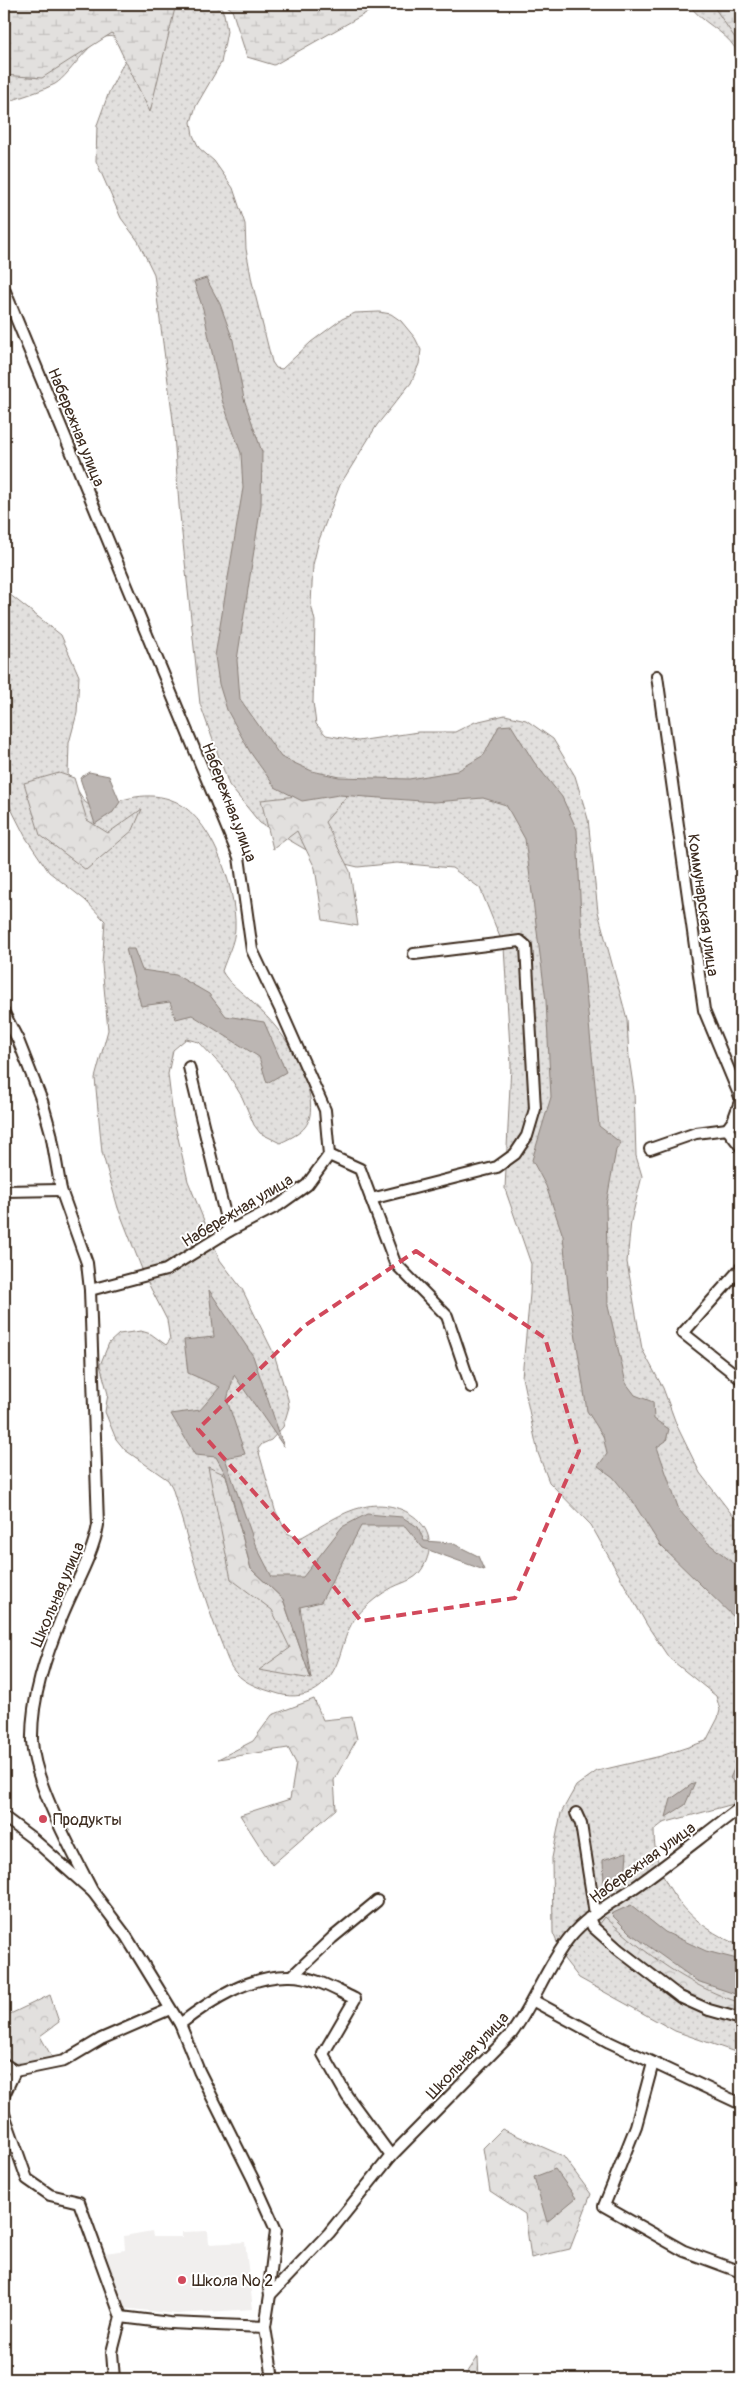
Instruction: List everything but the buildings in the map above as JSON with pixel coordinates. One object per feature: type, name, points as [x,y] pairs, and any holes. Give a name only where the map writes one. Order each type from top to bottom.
[{"type":"street","name":"Набережная улица","points":[[4,290],[239,857],[252,950],[325,1110],[329,1155],[307,1185],[279,1206],[229,1231],[166,1270],[90,1290]]},
{"type":"street","name":"Коммунарская улица","points":[[657,676],[704,1010],[741,1099],[733,1121],[727,1129]]},
{"type":"street","points":[[371,1199],[498,1167],[515,1154],[527,1136],[535,1109],[526,946],[520,941],[414,954]]},
{"type":"street","name":"Школьная улица","points":[[4,1013],[18,1040],[42,1102],[51,1133],[61,1190],[87,1264],[90,1290],[98,1524],[96,1542],[79,1574],[46,1658],[38,1689],[32,1741],[35,1761],[68,1844],[93,1892],[126,1936],[180,2024],[199,2071],[253,2179],[276,2230],[265,2327],[273,2379]]},
{"type":"street","points":[[189,1067],[229,1231]]},
{"type":"street","points":[[650,1149],[696,1133],[727,1129],[741,1147]]},
{"type":"street","points":[[329,1155],[360,1170],[396,1263],[447,1316],[471,1387]]},
{"type":"street","points":[[4,1191],[61,1190]]},
{"type":"street","points":[[741,1268],[683,1333],[741,1379]]},
{"type":"street","name":"Набережная улица","points":[[741,1807],[678,1856],[592,1916],[593,1927],[619,1950],[680,1997],[709,2010],[741,2019]]},
{"type":"street","points":[[576,1812],[582,1824],[592,1916]]},
{"type":"street","name":"Школьная улица","points":[[4,1818],[32,1838],[93,1892]]},
{"type":"street","points":[[292,1976],[332,1938],[378,1901]]},
{"type":"street","name":"Школьная улица","points":[[270,2295],[329,2233],[391,2156],[512,2033],[534,2001],[554,1958],[570,1937],[592,1916]]},
{"type":"street","points":[[180,2024],[206,2004],[254,1982],[292,1976],[323,1984],[355,1999],[323,2054],[347,2096],[391,2156]]},
{"type":"street","points":[[534,2001],[609,2042],[741,2104]]},
{"type":"street","points":[[4,2064],[15,2071],[64,2061],[101,2039],[170,2009]]},
{"type":"street","points":[[653,2063],[636,2126],[604,2206],[684,2251],[741,2272]]},
{"type":"street","points":[[4,2095],[15,2071]]},
{"type":"street","points":[[4,2114],[27,2180],[50,2194],[79,2202],[121,2317],[112,2352],[114,2379]]},
{"type":"street","points":[[121,2317],[170,2323],[265,2327]]},
{"type":"highlighted area","points":[[416,1251],[545,1338],[579,1451],[515,1598],[361,1621],[299,1543],[198,1429],[304,1326]]},
{"type":"shaded area","points":[[206,278],[220,304],[233,340],[244,399],[262,452],[261,505],[237,660],[240,699],[281,757],[312,771],[339,777],[409,779],[457,771],[484,755],[499,726],[511,725],[534,762],[562,797],[577,830],[583,962],[599,1126],[621,1143],[616,1150],[606,1205],[608,1306],[626,1383],[635,1395],[653,1402],[654,1419],[669,1429],[666,1441],[657,1447],[679,1510],[708,1543],[741,1569],[741,1624],[660,1545],[633,1502],[613,1477],[598,1466],[607,1454],[603,1436],[587,1411],[568,1287],[563,1236],[546,1186],[532,1160],[551,1097],[546,1001],[525,839],[506,805],[483,798],[435,802],[339,795],[302,801],[275,787],[250,752],[227,710],[219,684],[215,656],[243,488],[241,453],[222,400],[203,309],[194,282]]},
{"type":"shaded area","points":[[89,772],[109,776],[120,802],[113,812],[95,824],[80,778]]},
{"type":"shaded area","points":[[126,949],[134,949],[142,970],[176,975],[209,994],[226,1016],[264,1022],[286,1072],[267,1083],[259,1057],[192,1015],[176,1019],[170,1002],[141,1006]]},
{"type":"shaded area","points":[[209,1290],[253,1356],[284,1447],[234,1375],[227,1400],[245,1454],[225,1458],[255,1544],[272,1577],[303,1577],[342,1527],[367,1514],[402,1517],[418,1527],[424,1541],[452,1543],[478,1556],[484,1570],[423,1548],[405,1526],[361,1526],[321,1602],[300,1607],[311,1679],[283,1599],[251,1569],[226,1475],[216,1457],[195,1455],[171,1414],[200,1410],[220,1387],[188,1373],[184,1340],[214,1337]]},
{"type":"shaded area","points":[[741,1754],[741,1786],[739,1788],[730,1778]]},
{"type":"shaded area","points":[[695,1782],[685,1805],[666,1817],[671,1799]]},
{"type":"shaded area","points":[[627,1852],[625,1880],[604,1886],[603,1860]]},
{"type":"shaded area","points":[[631,1905],[665,1932],[706,1951],[741,1960],[741,1996],[697,1981],[630,1933],[611,1914]]},
{"type":"shaded area","points":[[555,2169],[576,2198],[547,2222],[534,2177]]},
{"type":"shaded area","name":"Школа № 2","points":[[152,2231],[153,2237],[182,2237],[182,2232],[208,2231],[209,2244],[245,2242],[253,2309],[177,2314],[123,2308],[106,2253],[125,2250],[124,2236]]},
{"type":"green space","points":[[4,4],[220,4],[227,31],[221,63],[196,106],[191,122],[193,135],[199,148],[214,161],[233,188],[245,224],[246,249],[252,282],[272,362],[276,368],[282,369],[311,342],[342,319],[355,313],[379,312],[391,314],[401,321],[415,338],[421,350],[419,364],[411,383],[377,425],[340,485],[319,540],[313,565],[311,604],[315,621],[313,702],[316,724],[326,735],[358,741],[418,732],[455,732],[475,722],[505,715],[526,720],[553,739],[575,776],[588,819],[598,912],[627,1019],[629,1058],[634,1091],[636,1156],[642,1176],[631,1221],[627,1262],[642,1349],[663,1388],[677,1426],[700,1473],[730,1512],[741,1521],[741,1802],[663,1823],[654,1830],[655,1850],[660,1869],[668,1886],[679,1901],[707,1928],[741,1946],[741,2054],[675,2031],[579,1978],[564,1959],[553,1933],[552,1858],[561,1813],[576,1786],[597,1771],[661,1756],[706,1741],[720,1710],[716,1696],[669,1658],[647,1625],[591,1525],[549,1482],[538,1453],[522,1377],[531,1264],[505,1189],[511,1065],[504,947],[480,888],[452,868],[397,863],[358,867],[320,858],[260,823],[229,785],[200,704],[179,505],[173,420],[154,274],[138,241],[121,218],[96,161],[97,125],[109,92],[128,54],[114,37],[98,40],[62,79],[55,84],[4,103]]},
{"type":"green space","points":[[4,4],[176,4],[150,112],[112,33],[42,78],[4,75]]},
{"type":"green space","points":[[225,4],[382,4],[274,65],[247,57],[232,10]]},
{"type":"green space","points":[[689,4],[741,4],[741,115],[735,48],[725,36],[694,11]]},
{"type":"green space","points":[[712,4],[741,4],[741,97],[735,38]]},
{"type":"green space","points":[[4,590],[61,635],[79,676],[77,713],[69,743],[68,775],[85,802],[96,810],[122,800],[141,796],[169,799],[184,806],[197,819],[208,835],[226,873],[234,912],[234,939],[222,971],[231,983],[261,1011],[280,1033],[296,1057],[307,1084],[311,1108],[308,1122],[301,1131],[280,1143],[260,1133],[227,1072],[199,1042],[186,1039],[173,1050],[168,1074],[173,1116],[188,1181],[220,1260],[242,1289],[274,1354],[288,1399],[289,1407],[283,1427],[271,1440],[262,1444],[258,1449],[275,1510],[287,1533],[297,1538],[302,1537],[347,1512],[378,1505],[405,1511],[416,1518],[425,1528],[429,1540],[428,1554],[419,1573],[415,1577],[383,1593],[361,1612],[349,1629],[337,1663],[328,1679],[317,1689],[306,1694],[284,1695],[261,1688],[244,1680],[233,1669],[207,1604],[172,1487],[168,1480],[125,1450],[116,1439],[105,1412],[108,1394],[100,1365],[109,1343],[119,1334],[141,1331],[151,1334],[166,1345],[170,1340],[167,1320],[145,1277],[118,1208],[102,1152],[95,1078],[108,1030],[102,965],[105,921],[85,900],[49,872],[26,838],[4,795]]},
{"type":"green space","points":[[59,773],[74,778],[87,820],[108,833],[142,809],[133,830],[86,870],[40,835],[24,783]]},
{"type":"green space","points":[[352,790],[325,822],[350,871],[358,926],[323,920],[315,868],[297,831],[273,849],[261,800]]},
{"type":"green space","points":[[208,1467],[226,1475],[251,1569],[283,1599],[311,1679],[259,1670],[290,1648],[272,1610],[231,1579]]},
{"type":"green space","points":[[314,1699],[323,1720],[352,1717],[357,1739],[334,1780],[336,1809],[272,1865],[240,1815],[290,1799],[296,1763],[288,1748],[218,1759],[253,1741],[272,1715]]},
{"type":"green space","points":[[605,1917],[669,1968],[703,1988],[741,2003],[741,2015],[700,2000],[647,1968],[599,1925]]},
{"type":"green space","points":[[50,1995],[59,2022],[40,2036],[53,2059],[18,2068],[4,2057],[4,2017]]},
{"type":"green space","points":[[502,2129],[563,2156],[591,2194],[570,2249],[531,2258],[525,2214],[490,2191],[483,2148]]},
{"type":"green space","points":[[478,2357],[479,2379],[463,2379]]},
{"type":"place","name":"Продукты","points":[[43,1819]]},
{"type":"place","name":"Школа № 2","points":[[182,2280]]}]
